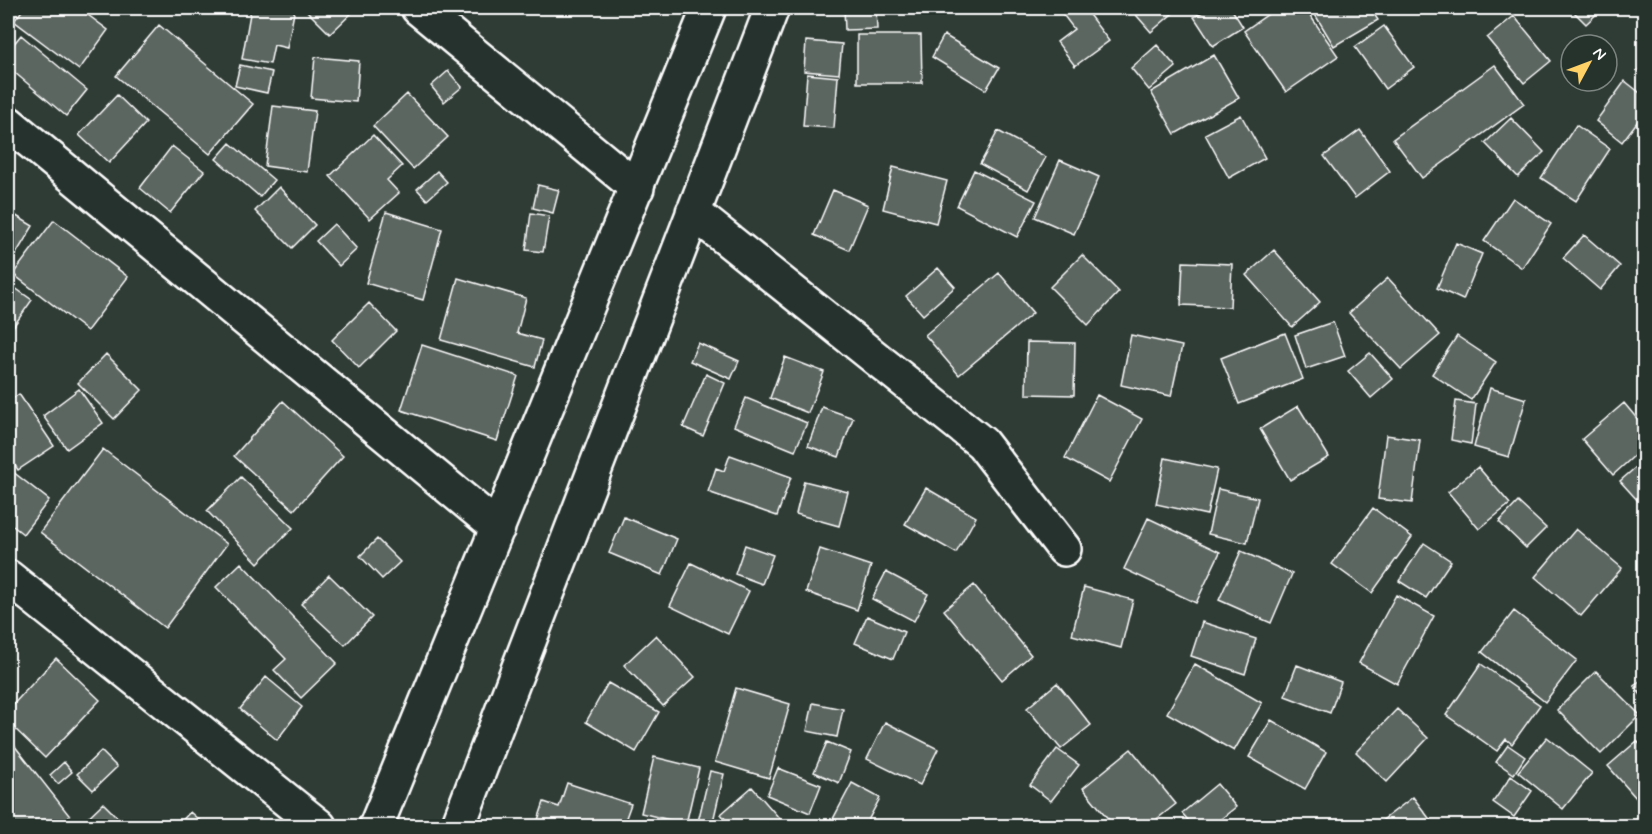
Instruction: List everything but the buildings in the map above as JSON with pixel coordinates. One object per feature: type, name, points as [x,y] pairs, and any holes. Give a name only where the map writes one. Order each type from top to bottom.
[{"type":"street","points":[[418,8],[637,188]]},
{"type":"street","points":[[376,826],[709,8]]},
{"type":"street","points":[[458,826],[772,8]]},
{"type":"street","points":[[8,123],[498,528]]},
{"type":"street","points":[[693,212],[982,443],[1064,549]]},
{"type":"street","points":[[8,577],[319,826]]}]
